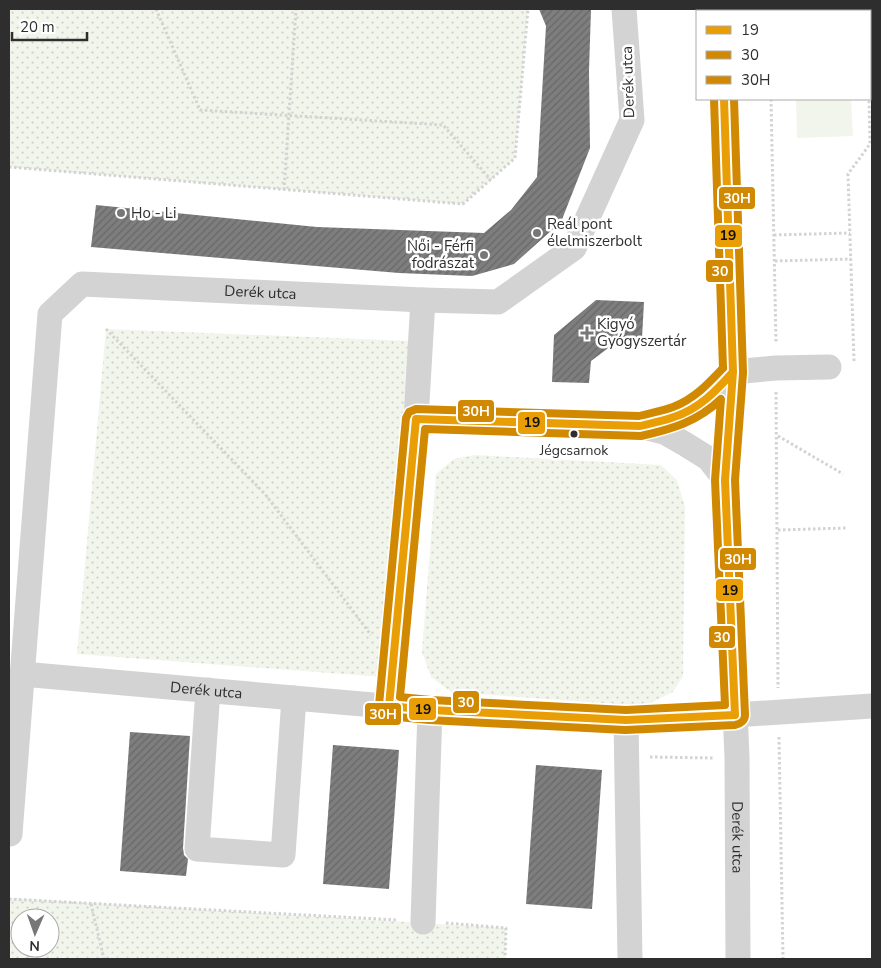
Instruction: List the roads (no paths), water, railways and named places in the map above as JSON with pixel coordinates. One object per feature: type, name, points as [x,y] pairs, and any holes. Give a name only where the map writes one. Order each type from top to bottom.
[{"type":"street","name":"Derék utca","points":[[10,834],[50,314],[82,284],[498,302],[574,248],[632,120],[624,9]]},
{"type":"street","name":"Derék utca","points":[[724,100],[733,372],[725,480],[735,715],[738,959]]},
{"type":"street","points":[[390,706],[416,419],[423,300]]},
{"type":"street","points":[[640,426],[686,413],[709,397],[733,372],[829,366]]},
{"type":"street","points":[[416,419],[640,426],[664,432],[709,459],[725,480]]},
{"type":"street","name":"Derék utca","points":[[22,674],[430,710]]},
{"type":"street","points":[[208,690],[197,849],[284,855],[294,698]]},
{"type":"street","points":[[423,922],[430,710],[626,720],[872,706]]},
{"type":"street","points":[[626,720],[630,959]]},
{"type":"place","name":"Ho - Li","points":[[121,213]]},
{"type":"place","name":"Reál pont élelmiszerbolt","points":[[537,233]]},
{"type":"place","name":"Női - Férfi fodrászat","points":[[484,255]]},
{"type":"place","name":"Kigyó Gyógyszertár","points":[[587,333]]},
{"type":"place","name":"Jégcsarnok","points":[[574,434]]}]
